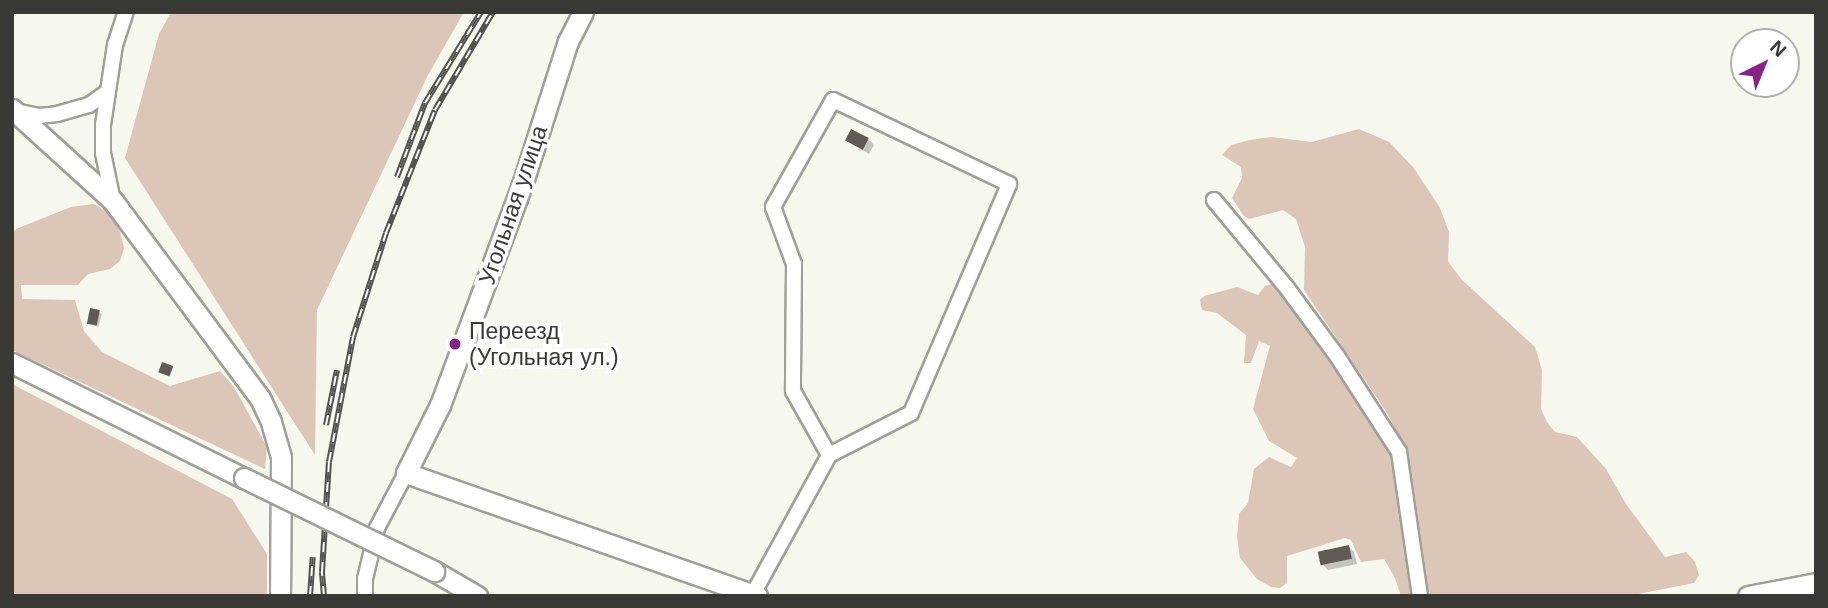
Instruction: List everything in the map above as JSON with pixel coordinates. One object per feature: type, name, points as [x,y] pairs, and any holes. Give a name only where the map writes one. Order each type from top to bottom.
[{"type":"main road","name":"Угольная улица","points":[[406,473],[440,405],[523,182],[568,41],[583,12]]},
{"type":"main road","points":[[14,110],[113,201],[260,398],[271,422],[281,468],[280,596]]},
{"type":"main road","points":[[12,363],[434,571],[477,596]]},
{"type":"main road","points":[[406,473],[755,595]]},
{"type":"main road","points":[[1748,596],[1816,583]]},
{"type":"street","points":[[113,201],[103,153],[105,94],[126,12]]},
{"type":"street","points":[[14,110],[39,116],[57,114],[89,105],[105,94]]},
{"type":"street","points":[[755,595],[829,455],[911,413],[1009,184],[833,100],[772,207],[794,264],[793,391],[829,455]]},
{"type":"street","points":[[1214,200],[1287,289],[1337,356],[1399,452],[1420,596]]},
{"type":"street","name":"Угольная улица","points":[[365,596],[365,579],[377,528],[406,473]]},
{"type":"shaded area","points":[[171,12],[464,12],[427,77],[317,310],[315,455],[125,158],[159,34]]},
{"type":"shaded area","points":[[1359,129],[1389,142],[1413,167],[1440,208],[1449,232],[1448,261],[1461,279],[1535,347],[1542,370],[1541,409],[1547,422],[1555,432],[1577,437],[1606,469],[1626,504],[1665,557],[1686,552],[1695,562],[1699,575],[1694,583],[1628,596],[1427,596],[1407,451],[1387,413],[1304,290],[1305,247],[1296,219],[1283,210],[1249,219],[1243,215],[1232,198],[1242,178],[1241,167],[1222,155],[1231,145],[1250,140],[1271,137],[1312,142]]},
{"type":"shaded area","points":[[94,204],[110,213],[120,232],[124,248],[120,261],[110,269],[88,274],[78,285],[21,285],[22,299],[75,300],[84,331],[102,352],[170,386],[220,371],[234,387],[267,447],[265,469],[12,350],[12,234],[16,229],[71,207]]},
{"type":"shaded area","points":[[1272,284],[1281,292],[1393,453],[1412,596],[1401,596],[1384,559],[1361,562],[1351,540],[1345,538],[1287,556],[1287,583],[1280,588],[1271,587],[1257,579],[1240,558],[1237,537],[1239,514],[1248,503],[1254,469],[1269,457],[1291,467],[1297,458],[1269,441],[1253,409],[1270,346],[1259,341],[1251,363],[1244,363],[1246,335],[1217,313],[1202,310],[1200,300],[1204,296],[1237,287],[1258,295],[1265,286]]},
{"type":"shaded area","points":[[12,384],[232,499],[267,554],[267,596],[12,596]]},
{"type":"building","points":[[851,129],[869,138],[863,150],[845,141]]},
{"type":"building","points":[[90,308],[100,310],[97,326],[87,324]]},
{"type":"building","points":[[162,362],[173,366],[170,376],[158,372]]},
{"type":"building","points":[[1349,545],[1352,559],[1321,565],[1318,552]]},
{"type":"railway","points":[[397,177],[425,103],[481,12]]},
{"type":"railway","points":[[324,596],[322,572],[329,462],[353,337],[386,233],[435,110],[493,12]]},
{"type":"railway","points":[[326,425],[337,370]]},
{"type":"railway","points":[[310,596],[313,557]]},
{"type":"place","name":"Переезд (Угольная ул.)","points":[[455,344]]}]
